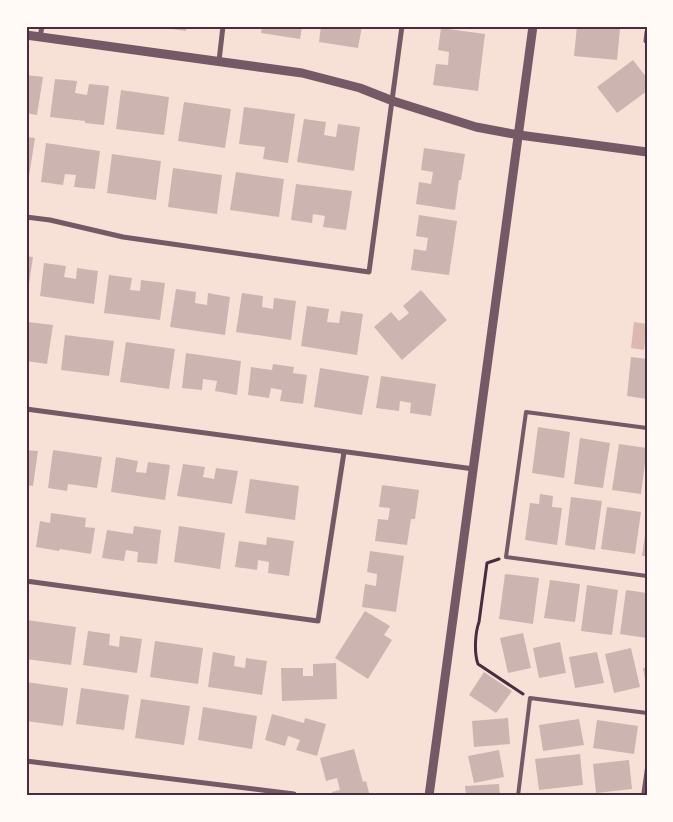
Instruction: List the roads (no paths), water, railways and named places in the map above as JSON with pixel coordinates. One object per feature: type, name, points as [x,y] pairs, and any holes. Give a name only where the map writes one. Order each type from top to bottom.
[{"type":"street","points":[[40,37],[42,26]]},
{"type":"street","points":[[219,61],[223,26]]},
{"type":"street","points":[[26,217],[50,220],[123,237],[369,272],[402,26]]},
{"type":"street","points":[[429,796],[533,26]]},
{"type":"street","points":[[646,41],[647,32]]},
{"type":"street","points":[[26,36],[302,73],[360,88],[393,101],[476,127],[519,135],[647,152]]},
{"type":"street","points":[[26,409],[474,469]]},
{"type":"street","points":[[26,581],[318,621],[344,452]]},
{"type":"street","points":[[26,760],[294,795]]},
{"type":"lane","points":[[647,428],[526,412],[506,558],[647,576]]},
{"type":"lane","points":[[518,796],[530,698],[647,714]]},
{"type":"lane","points":[[643,796],[647,768]]}]
